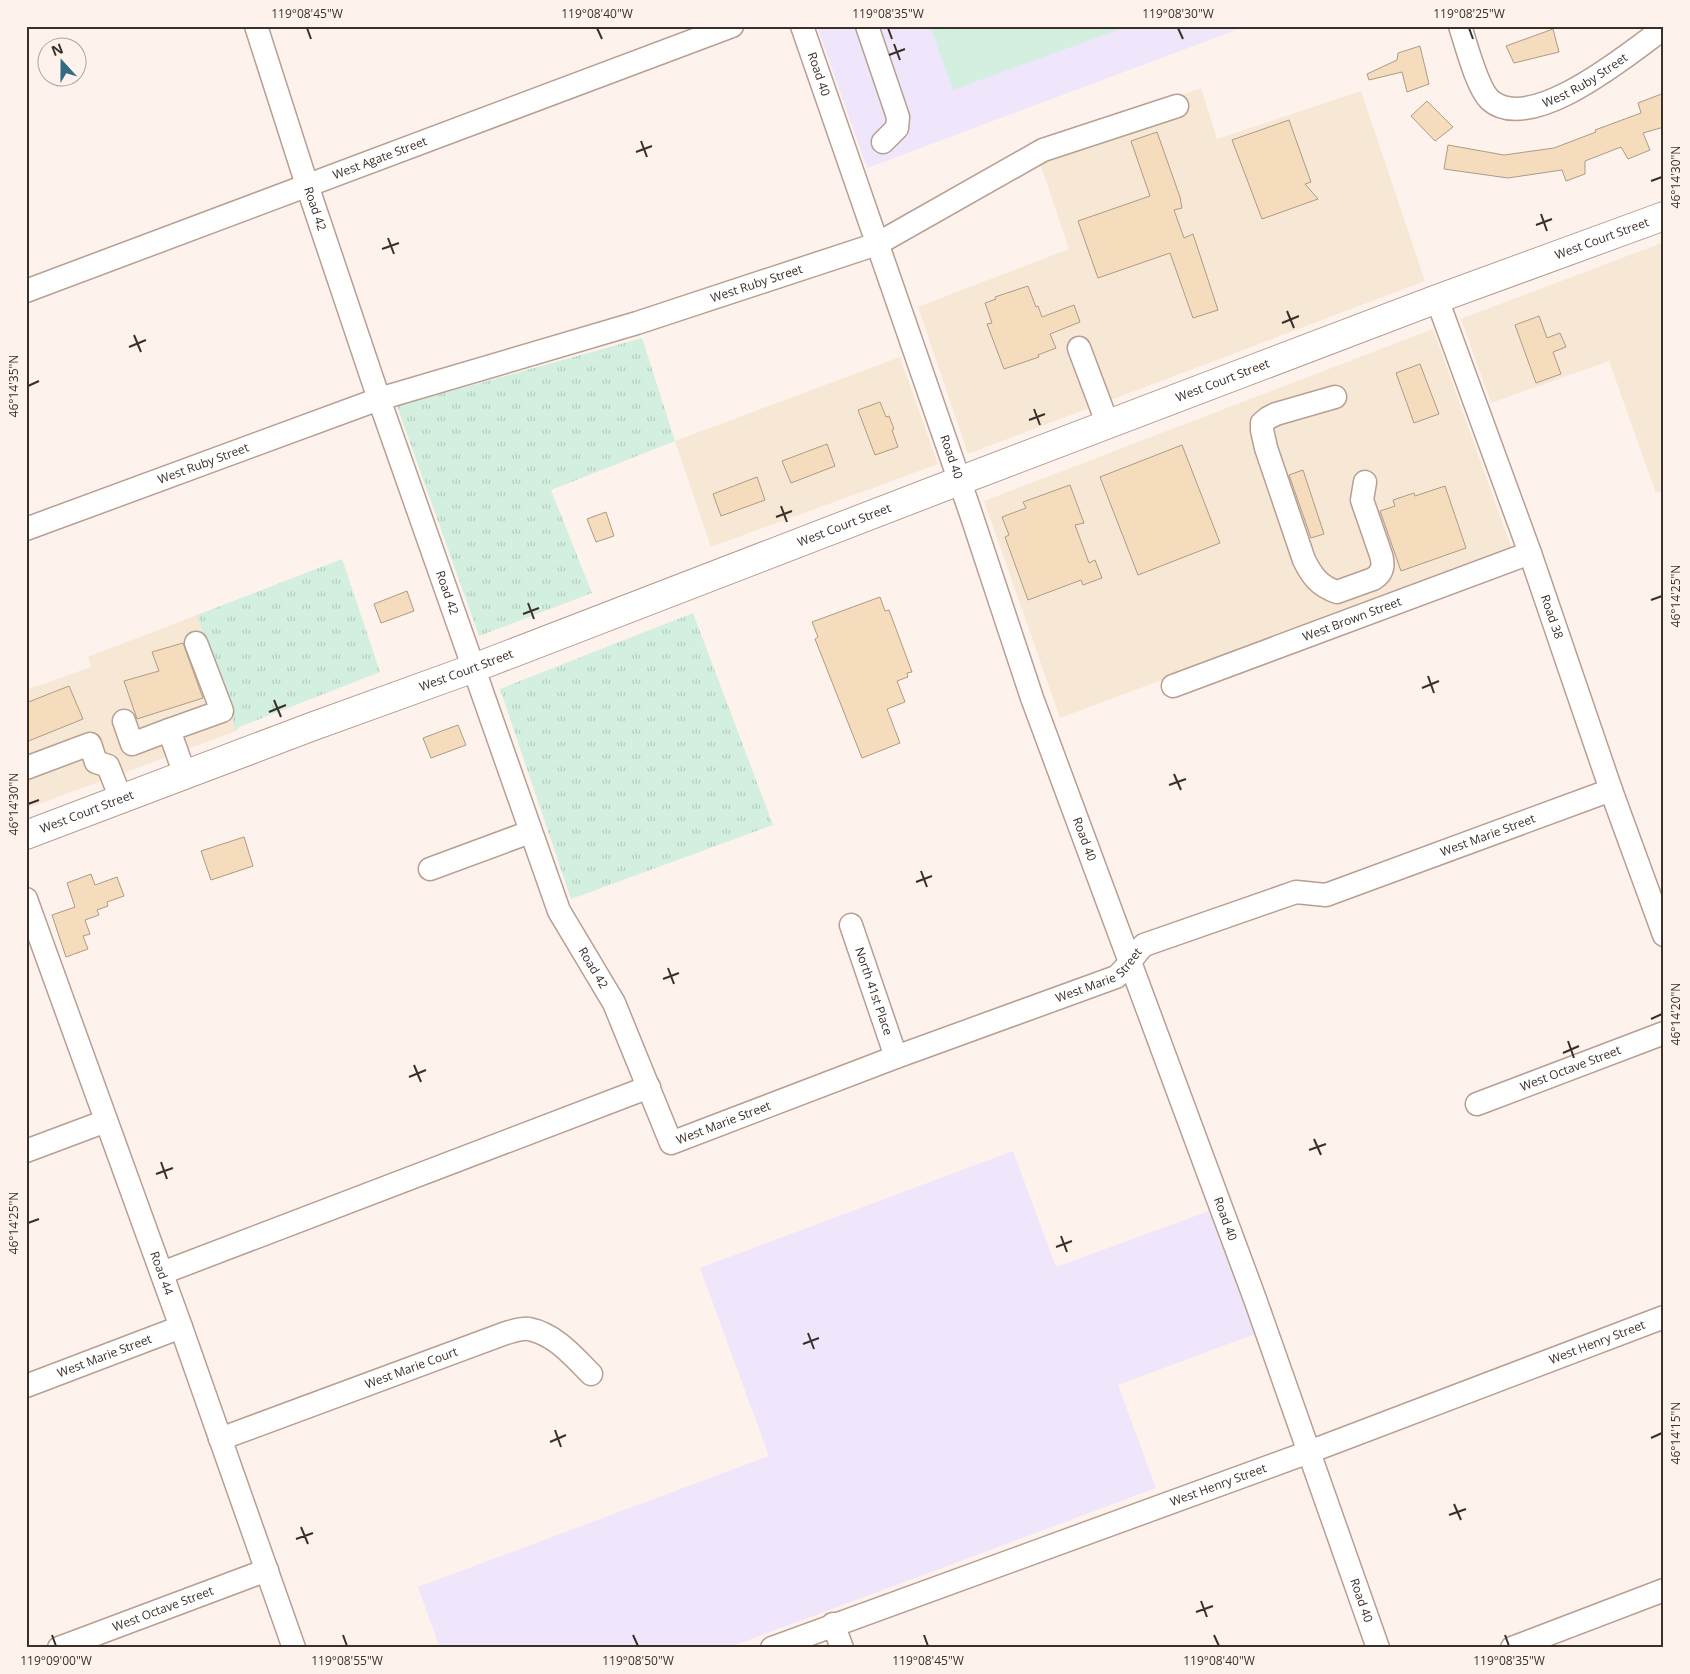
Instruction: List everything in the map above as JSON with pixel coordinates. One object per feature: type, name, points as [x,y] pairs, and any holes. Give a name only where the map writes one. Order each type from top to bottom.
[{"type":"main road","name":"West Court Street","points":[[26,835],[474,668],[1437,299],[1664,216]]},
{"type":"street","name":"Road 42","points":[[256,26],[307,185],[380,399],[559,911],[614,1003],[671,1143]]},
{"type":"street","name":"West Agate Street","points":[[26,291],[732,26]]},
{"type":"street","name":"Road 40","points":[[802,26],[1032,698],[1252,1290],[1378,1648]]},
{"type":"street","points":[[867,26],[898,117],[897,128],[883,142]]},
{"type":"street","name":"West Ruby Street","points":[[1460,26],[1484,93],[1496,104],[1506,108],[1528,108],[1573,90],[1597,77],[1664,28]]},
{"type":"street","name":"West Ruby Street","points":[[26,529],[380,399],[637,323],[877,244],[1043,150],[1177,106]]},
{"type":"street","name":"Road 38","points":[[1437,299],[1530,553],[1664,935]]},
{"type":"street","points":[[1079,348],[1108,425]]},
{"type":"street","points":[[1335,397],[1276,414],[1262,424],[1262,430],[1266,448],[1304,560],[1317,581],[1337,592],[1378,576],[1383,564],[1362,500],[1365,482]]},
{"type":"street","name":"West Brown Street","points":[[1173,686],[1530,553]]},
{"type":"street","points":[[124,721],[132,744],[222,711],[196,643]]},
{"type":"street","points":[[169,730],[185,775]]},
{"type":"street","points":[[26,768],[90,744],[96,762],[108,766],[121,799]]},
{"type":"street","name":"West Marie Street","points":[[671,1143],[1116,977],[1124,971],[1136,952],[1144,945],[1296,892],[1326,895],[1612,790]]},
{"type":"street","points":[[430,869],[530,832]]},
{"type":"street","name":"Road 44","points":[[26,899],[181,1327],[294,1648]]},
{"type":"street","name":"North 41st Place","points":[[851,925],[896,1058]]},
{"type":"street","name":"West Octave Street","points":[[1477,1104],[1664,1033]]},
{"type":"street","points":[[162,1274],[649,1087]]},
{"type":"street","points":[[26,1152],[106,1121]]},
{"type":"street","name":"West Henry Street","points":[[772,1648],[1309,1452],[1664,1317]]},
{"type":"street","name":"West Marie Street","points":[[26,1386],[181,1327]]},
{"type":"street","name":"West Marie Court","points":[[220,1439],[506,1333],[520,1330],[527,1329],[544,1334],[568,1351],[591,1374]]},
{"type":"street","name":"West Octave Street","points":[[59,1648],[266,1570]]},
{"type":"street","points":[[1512,1648],[1664,1590]]},
{"type":"street","points":[[834,1624],[842,1648]]},
{"type":"shaded area","points":[[817,26],[1247,26],[867,168]]},
{"type":"shaded area","points":[[1201,88],[1217,139],[1361,91],[1425,281],[968,454],[918,307],[1069,249],[1035,148]]},
{"type":"shaded area","points":[[1664,242],[1664,490],[1656,493],[1609,361],[1491,403],[1461,319]]},
{"type":"shaded area","points":[[1433,329],[1512,549],[1060,718],[984,501]]},
{"type":"shaded area","points":[[900,357],[938,464],[711,547],[675,441]]},
{"type":"shaded area","points":[[197,615],[236,731],[26,809],[26,690],[91,667],[88,657]]},
{"type":"shaded area","points":[[1013,1151],[1056,1267],[1209,1211],[1255,1334],[1118,1385],[1156,1488],[727,1648],[440,1648],[418,1587],[769,1456],[700,1268]]},
{"type":"green space","points":[[930,26],[1129,26],[953,90]]},
{"type":"green space","points":[[642,338],[675,441],[551,490],[592,593],[479,636],[397,406]]},
{"type":"green space","points":[[342,559],[380,672],[239,727],[236,731],[197,615]]},
{"type":"green space","points":[[693,613],[773,825],[571,899],[500,689]]},
{"type":"building","points":[[1553,29],[1559,52],[1514,63],[1506,46]]},
{"type":"building","points":[[1420,46],[1429,84],[1407,92],[1402,72],[1369,80],[1367,74],[1397,60],[1398,53]]},
{"type":"building","points":[[1664,93],[1664,127],[1643,133],[1650,150],[1628,159],[1621,147],[1585,161],[1585,174],[1566,181],[1562,170],[1508,178],[1444,169],[1448,145],[1504,155],[1554,148],[1641,113],[1638,103]]},
{"type":"building","points":[[1427,101],[1453,127],[1435,141],[1411,116]]},
{"type":"building","points":[[1289,120],[1311,182],[1305,184],[1318,199],[1262,219],[1232,140]]},
{"type":"building","points":[[1157,132],[1180,197],[1182,208],[1174,210],[1184,238],[1193,234],[1218,310],[1193,318],[1170,253],[1098,278],[1078,221],[1150,196],[1131,141]]},
{"type":"building","points":[[1028,286],[1042,317],[1074,305],[1080,322],[1050,334],[1056,348],[1038,355],[1039,357],[1004,369],[987,324],[992,323],[985,303],[996,299],[995,297]]},
{"type":"building","points":[[1539,316],[1547,338],[1560,333],[1566,347],[1553,352],[1561,374],[1536,383],[1515,325]]},
{"type":"building","points":[[1420,364],[1439,414],[1414,423],[1396,373]]},
{"type":"building","points":[[880,402],[886,417],[889,416],[898,447],[875,455],[858,410]]},
{"type":"building","points":[[827,444],[835,466],[791,483],[782,461]]},
{"type":"building","points":[[1182,445],[1220,543],[1138,575],[1100,477]]},
{"type":"building","points":[[1303,470],[1324,534],[1311,538],[1289,475]]},
{"type":"building","points":[[757,477],[765,500],[721,516],[713,494]]},
{"type":"building","points":[[1070,485],[1084,523],[1075,525],[1089,563],[1095,560],[1102,578],[1083,585],[1081,580],[1028,600],[1005,537],[1009,535],[1002,517],[1026,508],[1023,502]]},
{"type":"building","points":[[1445,486],[1466,548],[1401,571],[1380,511],[1395,506],[1393,500],[1414,493],[1415,496]]},
{"type":"building","points":[[606,512],[614,536],[596,542],[587,519]]},
{"type":"building","points":[[407,591],[414,611],[381,623],[374,604]]},
{"type":"building","points":[[880,597],[885,611],[889,610],[912,672],[907,673],[908,677],[897,681],[905,702],[887,709],[900,743],[862,758],[815,639],[818,637],[812,622]]},
{"type":"building","points":[[183,643],[203,698],[137,719],[124,681],[159,671],[152,652]]},
{"type":"building","points":[[69,686],[83,719],[26,742],[26,703]]},
{"type":"building","points":[[458,725],[466,745],[431,758],[423,738]]},
{"type":"building","points":[[244,837],[253,866],[211,880],[201,851]]},
{"type":"building","points":[[91,874],[95,885],[117,877],[124,896],[107,902],[108,906],[97,910],[99,915],[85,920],[90,934],[83,936],[88,949],[66,957],[52,915],[75,907],[67,883]]}]
